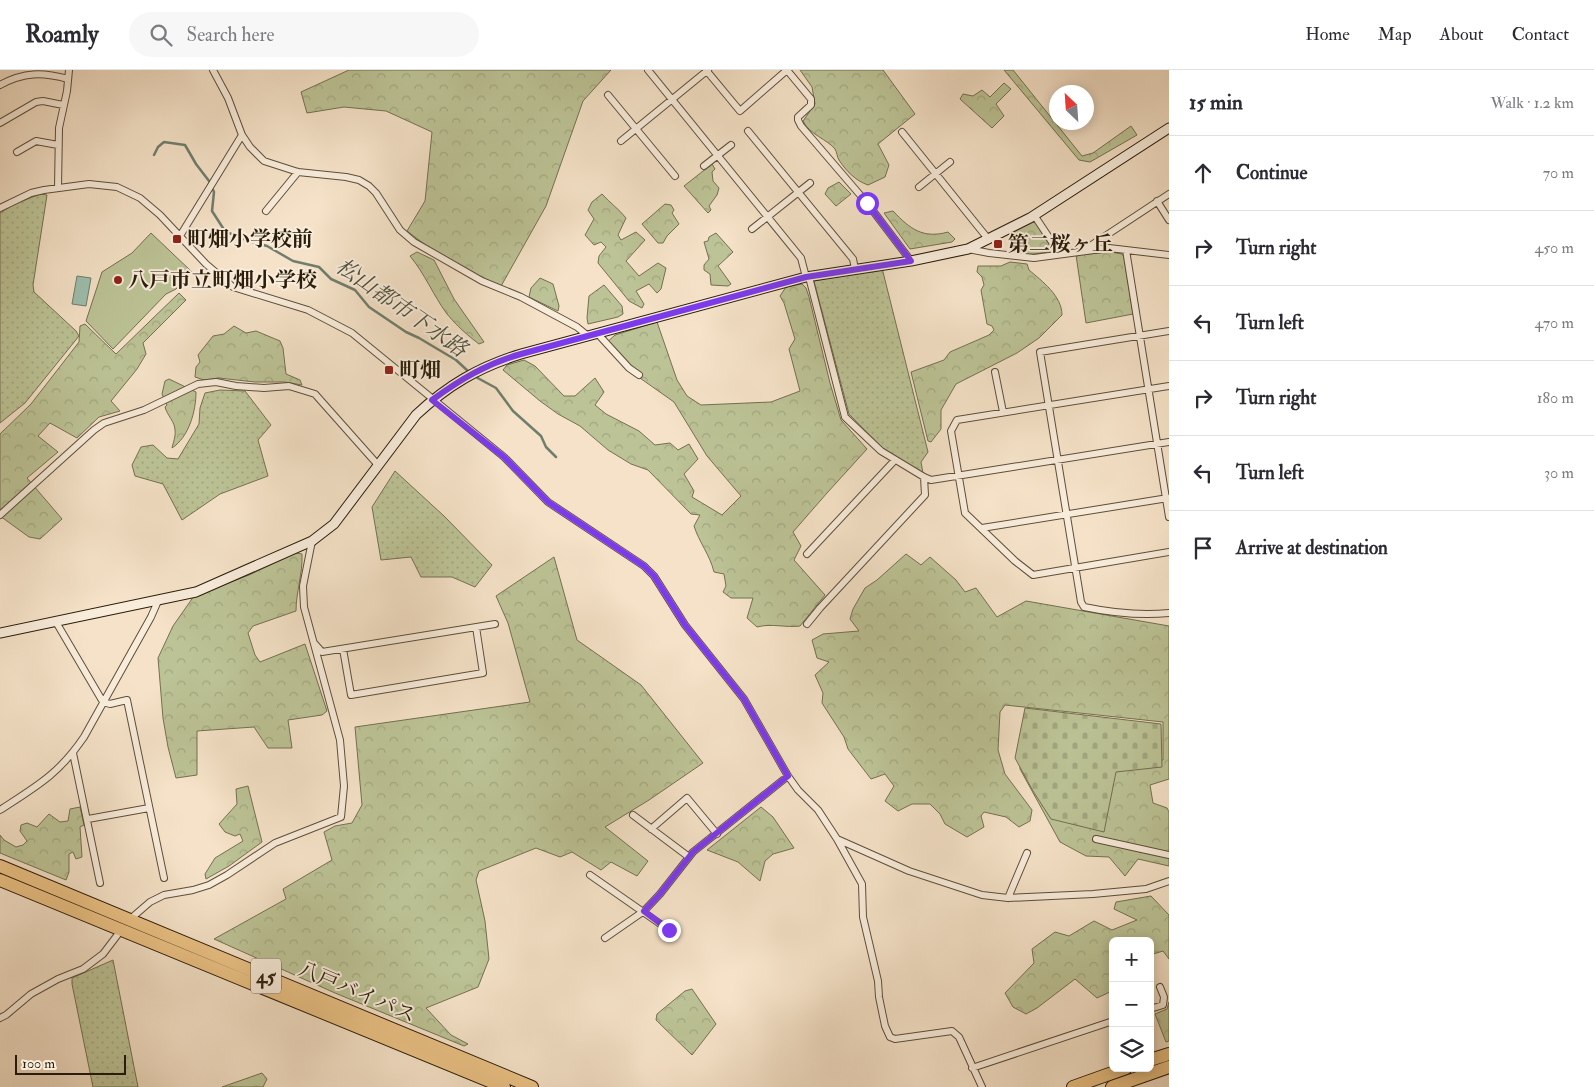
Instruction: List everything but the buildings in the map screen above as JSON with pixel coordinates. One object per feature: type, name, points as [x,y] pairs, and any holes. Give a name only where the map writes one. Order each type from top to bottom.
[{"type":"highway","name":"八戸バイパス","points":[[0,866],[532,1087]]},
{"type":"highway","name":"八戸バイパス","points":[[0,880],[504,1087]]},
{"type":"highway","points":[[1154,1059],[1169,1054]]},
{"type":"highway","points":[[1112,1087],[1169,1067]]},
{"type":"highway","points":[[1073,1087],[1115,1072]]},
{"type":"street","points":[[58,188],[59,128],[69,70]]},
{"type":"street","points":[[213,70],[228,98],[242,135],[250,147],[264,161],[298,172],[359,180],[376,193],[400,230],[414,242],[482,281],[529,301],[577,327],[588,336]]},
{"type":"street","points":[[648,70],[801,258],[845,417],[881,452],[931,480],[1169,442]]},
{"type":"street","points":[[621,141],[707,70],[740,111],[787,70],[811,99],[811,105],[798,117],[801,126],[867,203],[911,261]]},
{"type":"street","points":[[0,85],[24,72],[68,79]]},
{"type":"street","points":[[608,95],[675,176]]},
{"type":"street","points":[[0,123],[36,102],[43,101],[63,105]]},
{"type":"street","points":[[0,633],[196,592],[312,541],[334,524],[416,416],[432,400],[459,380],[501,360],[807,277],[911,261],[968,249],[989,240],[1034,215],[1169,128]]},
{"type":"street","points":[[748,132],[853,260],[856,269]]},
{"type":"street","points":[[902,132],[989,240]]},
{"type":"street","points":[[180,236],[242,135]]},
{"type":"street","points":[[17,152],[36,142],[58,145]]},
{"type":"street","points":[[704,166],[731,145]]},
{"type":"street","points":[[919,187],[950,162]]},
{"type":"street","points":[[266,210],[298,172]]},
{"type":"street","points":[[752,229],[810,183]]},
{"type":"street","points":[[1,206],[31,193],[89,184],[102,185],[129,192],[151,206],[212,270],[233,287],[308,310],[352,333],[504,457],[548,502],[644,566],[654,576],[685,625],[744,699],[788,776],[798,790],[818,810],[837,839],[862,884],[863,917],[878,981],[878,997],[885,1026],[890,1037],[895,1039],[952,1031],[959,1037],[982,1087]]},
{"type":"street","points":[[1083,251],[1169,194]]},
{"type":"street","points":[[1157,201],[1169,220]]},
{"type":"street","points":[[1034,215],[1060,254]]},
{"type":"street","points":[[968,249],[989,254],[1034,258],[1109,248],[1169,255]]},
{"type":"street","points":[[1126,250],[1169,517]]},
{"type":"street","points":[[1169,330],[1040,352],[1081,602],[1084,607],[1114,613],[1145,615],[1169,613]]},
{"type":"street","points":[[597,333],[629,368],[639,375]]},
{"type":"street","points":[[995,372],[1003,412]]},
{"type":"street","points":[[0,515],[88,435],[104,423],[144,410],[198,384],[208,382],[264,388],[289,386],[315,394],[378,465]]},
{"type":"street","points":[[1169,386],[957,420],[951,431],[965,513],[1015,561],[1033,574],[1169,552]]},
{"type":"street","points":[[806,554],[895,460]]},
{"type":"street","points":[[807,624],[925,495],[924,477]]},
{"type":"street","points":[[982,528],[1167,498]]},
{"type":"street","points":[[0,1018],[31,994],[58,979],[84,969],[103,954],[129,920],[150,902],[164,895],[209,885],[227,876],[275,843],[341,817],[344,786],[340,740],[304,606],[303,586],[312,541]]},
{"type":"street","points":[[0,810],[47,780],[73,754],[151,618],[158,601]]},
{"type":"street","points":[[56,622],[104,702],[110,704],[127,700],[164,878]]},
{"type":"street","points":[[313,642],[322,652],[496,624]]},
{"type":"street","points":[[343,649],[351,695],[483,672],[476,627]]},
{"type":"street","points":[[73,754],[100,883]]},
{"type":"street","points":[[605,938],[644,911],[693,852],[788,776]]},
{"type":"street","points":[[651,829],[687,798],[717,834]]},
{"type":"street","points":[[88,819],[149,808]]},
{"type":"street","points":[[634,815],[689,857]]},
{"type":"street","points":[[837,839],[908,871],[982,895],[1008,898],[1093,894],[1146,889],[1169,881]]},
{"type":"street","points":[[1096,840],[1169,855]]},
{"type":"street","points":[[1008,898],[1027,854]]},
{"type":"street","points":[[590,874],[669,930]]},
{"type":"street","points":[[1154,1008],[1163,1005],[1164,997],[1160,987]]},
{"type":"street","points":[[972,1068],[1109,1022]]},
{"type":"green space","points":[[349,70],[611,70],[583,101],[546,206],[500,288],[427,246],[407,231],[425,201],[432,132],[386,111],[344,107],[307,113],[301,92]]},
{"type":"green space","points":[[800,70],[883,70],[915,114],[878,144],[889,165],[885,177],[868,185],[859,181],[838,159],[835,149],[806,126],[803,121],[815,104],[812,87]]},
{"type":"green space","points":[[1004,70],[1013,70],[1049,115],[1049,124]]},
{"type":"green space","points":[[1004,83],[1011,89],[996,104],[1004,116],[992,128],[960,99],[963,94],[973,96],[982,90],[990,97]]},
{"type":"green space","points":[[1131,126],[1137,135],[1090,162],[1079,160],[1054,130],[1061,130],[1082,156],[1093,153]]},
{"type":"green space","points":[[712,164],[715,169],[712,172],[713,181],[719,188],[717,195],[709,206],[711,210],[708,213],[684,186]]},
{"type":"green space","points":[[839,182],[851,194],[836,206],[825,194],[828,188]]},
{"type":"green space","points":[[40,194],[47,195],[33,285],[34,292],[79,336],[25,403],[0,423],[0,213],[13,205]]},
{"type":"green space","points":[[602,194],[626,218],[618,235],[621,240],[636,232],[645,240],[626,261],[639,276],[658,263],[666,268],[661,289],[657,293],[649,284],[636,291],[644,304],[642,308],[629,301],[598,263],[599,256],[606,247],[601,242],[594,245],[585,235],[594,219],[588,210],[592,202]]},
{"type":"green space","points":[[665,204],[671,205],[674,210],[672,213],[679,224],[663,243],[658,243],[642,224]]},
{"type":"green space","points":[[893,211],[905,223],[918,231],[931,234],[948,232],[955,239],[952,242],[910,249],[884,213]]},
{"type":"green space","points":[[1031,222],[1037,223],[1051,248],[1049,252],[1026,255],[1014,231]]},
{"type":"green space","points":[[151,233],[192,272],[176,289],[166,294],[113,349],[86,321],[102,272],[132,253]]},
{"type":"green space","points":[[716,233],[733,252],[718,266],[731,284],[728,286],[711,285],[710,274],[704,270],[704,265],[709,259],[704,242],[708,241],[709,237]]},
{"type":"green space","points":[[417,252],[434,260],[454,299],[484,342],[479,344],[447,314],[410,256]]},
{"type":"green space","points":[[1111,252],[1122,254],[1124,257],[1133,314],[1086,323],[1076,255]]},
{"type":"green space","points":[[1010,262],[1027,264],[1029,270],[1055,295],[1062,315],[1039,338],[1017,353],[956,384],[941,410],[941,429],[931,442],[928,441],[911,372],[944,360],[950,352],[989,335],[994,330],[992,326],[987,324],[981,290],[984,285],[982,277],[977,272],[978,266],[1001,266]]},
{"type":"green space","points":[[882,268],[928,452],[921,462],[923,473],[883,449],[849,414],[814,281]]},
{"type":"green space","points":[[540,278],[553,284],[559,306],[558,311],[529,297],[531,288]]},
{"type":"green space","points":[[802,284],[806,288],[809,297],[841,420],[867,449],[793,532],[801,546],[794,560],[825,595],[800,626],[768,625],[757,627],[747,618],[753,598],[731,598],[723,592],[726,586],[724,574],[714,572],[694,526],[700,515],[691,514],[648,470],[631,464],[608,450],[580,426],[540,401],[503,370],[507,365],[524,360],[535,366],[564,396],[575,396],[595,378],[604,392],[595,405],[606,414],[639,431],[655,445],[670,443],[678,450],[689,444],[698,459],[684,474],[694,491],[692,497],[722,515],[741,496],[707,456],[674,402],[630,371],[605,344],[615,335],[657,322],[677,380],[687,396],[701,405],[771,402],[800,391],[789,349],[795,339],[780,296],[786,287]]},
{"type":"green space","points":[[604,285],[622,306],[623,314],[618,317],[588,324],[589,296]]},
{"type":"green space","points":[[179,293],[186,300],[143,343],[146,354],[137,369],[111,401],[120,411],[99,417],[77,438],[50,423],[38,436],[58,452],[27,478],[62,519],[40,539],[29,537],[0,516],[0,434],[31,404],[79,342],[80,326],[85,324],[116,354]]},
{"type":"green space","points":[[234,326],[246,333],[256,331],[280,341],[283,348],[286,374],[300,380],[302,385],[285,382],[255,382],[219,378],[204,380],[195,377],[196,367],[200,362],[198,355],[213,336],[224,334]]},
{"type":"green space","points":[[169,379],[196,392],[195,407],[187,430],[172,448],[175,427],[166,410],[165,407],[167,405],[162,394],[165,381]]},
{"type":"green space","points":[[220,390],[245,391],[271,425],[258,440],[268,476],[220,494],[182,520],[163,484],[135,476],[132,465],[141,447],[153,445],[167,458],[178,459],[199,424],[200,408],[205,393]]},
{"type":"green space","points":[[395,471],[444,516],[492,565],[475,587],[452,577],[421,577],[411,557],[381,560],[372,507]]},
{"type":"green space","points":[[296,553],[302,554],[302,561],[296,611],[253,626],[248,633],[255,655],[260,662],[305,644],[327,711],[322,715],[288,720],[292,748],[268,748],[254,727],[197,731],[197,775],[176,778],[163,718],[158,658],[173,626],[194,596],[249,575]]},
{"type":"green space","points":[[906,554],[921,565],[930,557],[956,580],[965,592],[976,588],[997,617],[1026,601],[1169,626],[1169,779],[1150,785],[1153,803],[1167,808],[1169,812],[1169,866],[1138,859],[1125,876],[1109,857],[1086,856],[1060,842],[1020,769],[1020,752],[1115,768],[1163,760],[1163,722],[1005,705],[1000,712],[998,750],[1005,774],[1032,810],[1030,821],[1019,827],[1006,817],[984,812],[981,816],[984,827],[967,837],[945,824],[940,814],[930,804],[912,804],[898,811],[885,801],[894,786],[885,774],[871,779],[848,749],[844,737],[822,703],[823,693],[815,675],[829,662],[817,658],[812,640],[823,634],[859,631],[850,619],[853,609],[865,588],[877,580]]},
{"type":"green space","points":[[554,557],[577,640],[641,685],[703,763],[605,827],[648,861],[637,876],[611,862],[601,870],[572,852],[560,857],[536,848],[479,871],[476,880],[485,921],[489,959],[478,987],[426,1008],[451,1035],[468,1044],[464,1046],[335,993],[214,939],[286,899],[283,889],[332,860],[324,832],[335,826],[352,823],[362,805],[355,727],[530,702],[508,623],[496,596]]},
{"type":"green space","points":[[1025,708],[1161,724],[1162,767],[1116,772],[1104,832],[1051,819],[1015,758]]},
{"type":"green space","points":[[248,786],[262,842],[229,866],[206,879],[205,874],[215,858],[243,841],[240,834],[235,836],[225,832],[219,824],[237,804],[236,789]]},
{"type":"green space","points":[[80,807],[84,825],[80,827],[82,857],[76,859],[73,852],[69,854],[69,872],[66,880],[0,853],[0,835],[4,840],[16,847],[23,845],[27,841],[20,831],[21,825],[27,823],[37,827],[49,814],[60,822],[68,821],[70,809]]},
{"type":"green space","points":[[761,807],[773,817],[794,848],[773,854],[765,861],[760,881],[738,862],[707,850]]},
{"type":"green space","points":[[1151,896],[1169,915],[1169,959],[1163,951],[1154,954],[1154,937],[1109,937],[1109,992],[1097,998],[1075,979],[1037,1008],[1026,1014],[1013,1007],[1005,993],[1034,963],[1032,949],[1055,932],[1069,936],[1094,921],[1112,930],[1137,920],[1114,909],[1116,902]]},
{"type":"green space","points":[[113,960],[138,1087],[93,1087],[72,984],[72,978]]},
{"type":"green space","points":[[692,989],[716,1024],[692,1055],[656,1020],[657,1014],[685,991]]},
{"type":"green space","points":[[1169,1002],[1169,1041],[1166,1042],[1155,1014],[1167,1009]]},
{"type":"green space","points":[[262,1073],[267,1079],[263,1087],[222,1087]]},
{"type":"shaded area","points":[[77,276],[91,278],[86,306],[72,304]]},
{"type":"waterway","name":"松山都市下水路","points":[[154,155],[158,147],[164,142],[185,145],[209,181],[214,192],[212,211],[223,228],[229,233],[267,246],[293,261],[319,267],[331,279],[355,290],[369,307],[406,332],[456,360],[469,372]]},
{"type":"waterway","points":[[474,376],[496,388],[513,411],[541,436],[546,447],[556,457]]},
{"type":"place","name":"町畑小学校前","points":[[177,239]]},
{"type":"place","name":"第二桜ヶ丘","points":[[998,244]]},
{"type":"place","name":"八戸市立町畑小学校","points":[[118,280]]},
{"type":"place","name":"町畑","points":[[389,370]]},
{"type":"route","points":[[669,930],[644,911],[693,852],[788,776],[744,699],[685,625],[654,576],[644,566],[548,502],[504,457],[432,400],[459,380],[482,368],[521,354],[806,277],[911,261],[867,203]]}]
